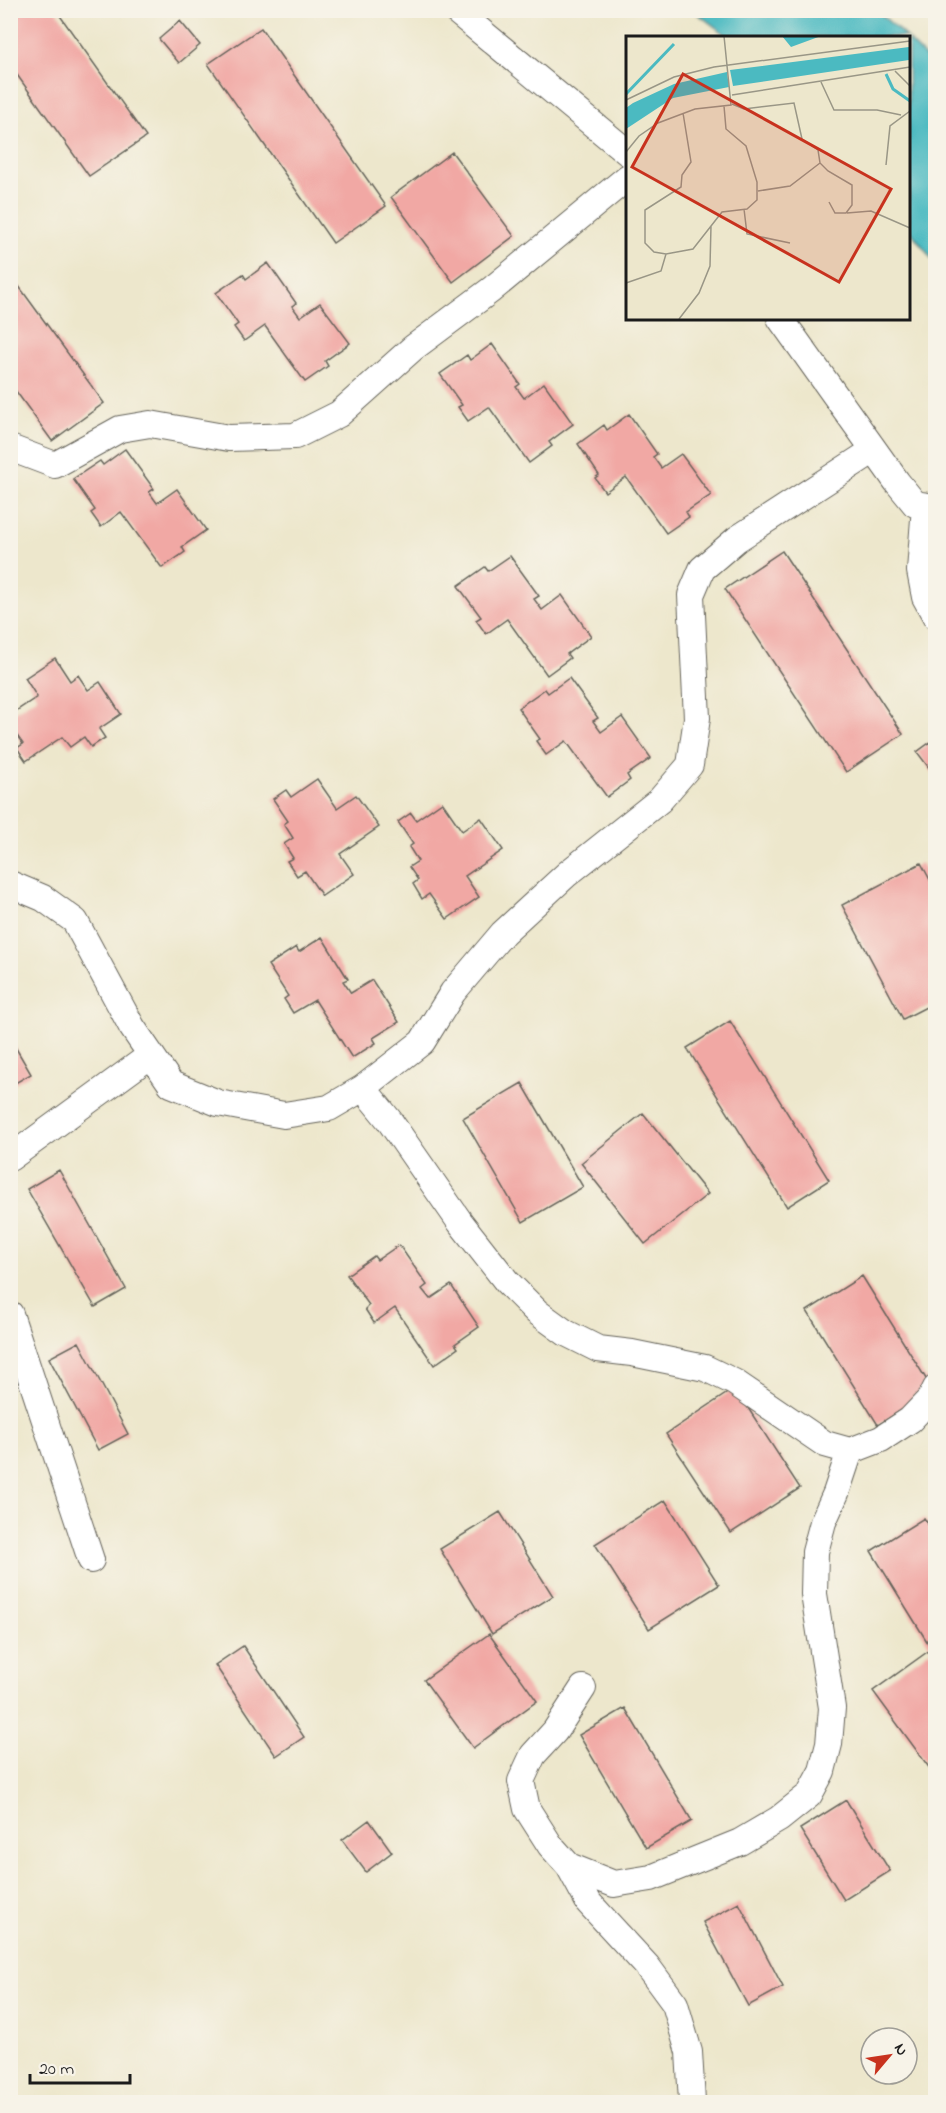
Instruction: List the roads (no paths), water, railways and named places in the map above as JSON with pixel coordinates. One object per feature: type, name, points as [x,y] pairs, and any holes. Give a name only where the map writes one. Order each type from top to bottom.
[{"type":"street","points":[[456,10],[626,151]]},
{"type":"street","points":[[10,448],[55,465],[120,429],[150,424],[230,438],[295,436],[339,414],[413,348],[491,290],[626,179]]},
{"type":"street","points":[[781,320],[915,504],[930,506],[920,571],[925,597],[936,617]]},
{"type":"street","points":[[10,884],[43,898],[75,921],[132,1027],[171,1084],[218,1103],[284,1115],[329,1108],[363,1088],[422,1042],[453,992],[502,933],[567,874],[660,800],[690,765],[697,718],[691,595],[702,569],[737,539],[874,450]]},
{"type":"street","points":[[10,1158],[152,1055]]},
{"type":"street","points":[[363,1088],[389,1120],[480,1248],[507,1282],[537,1312],[566,1333],[598,1349],[632,1353],[705,1368],[734,1382],[825,1444],[850,1451],[881,1439],[910,1420],[931,1398],[936,1388]]},
{"type":"street","points":[[10,1314],[91,1560]]},
{"type":"street","points":[[569,1866],[614,1884],[651,1878],[740,1842],[779,1818],[810,1795],[822,1770],[829,1744],[832,1707],[814,1594],[815,1552],[823,1522],[836,1493],[850,1451]]},
{"type":"street","points":[[583,1688],[555,1731],[533,1755],[520,1781],[527,1809],[550,1845],[569,1866],[589,1903],[647,1966],[675,2004],[689,2052],[692,2103]]},
{"type":"water","points":[[694,11],[877,11],[905,36],[728,36]]},
{"type":"water","points":[[910,42],[935,66],[935,263],[910,230]]}]
